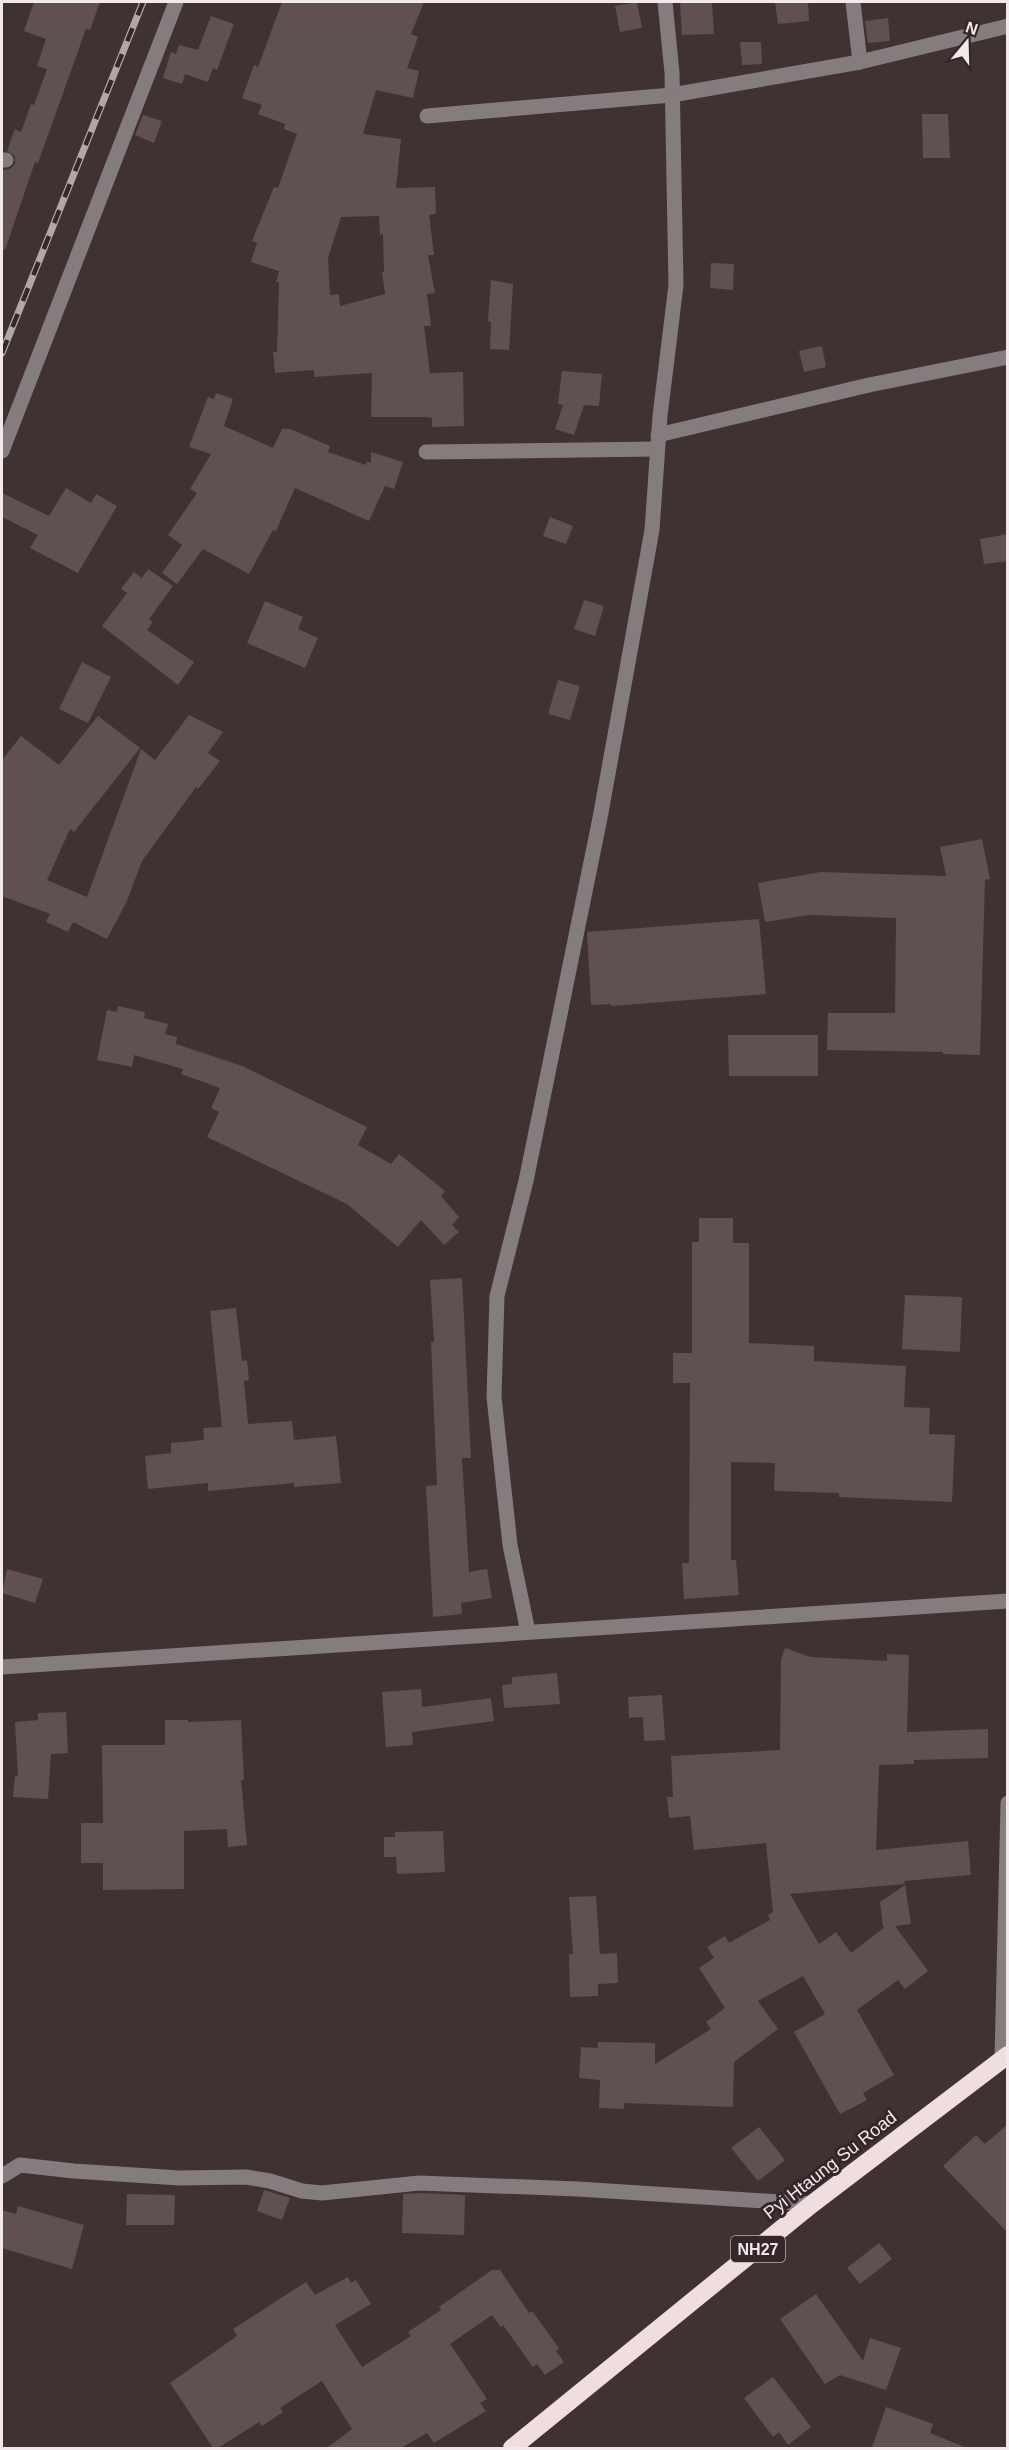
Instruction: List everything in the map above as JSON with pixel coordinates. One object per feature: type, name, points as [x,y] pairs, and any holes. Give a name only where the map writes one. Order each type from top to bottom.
[{"type":"highway","name":"Pyi Htaung Su Road","points":[[512,2448],[812,2204],[1005,2057]]},
{"type":"street","points":[[2,451],[177,2]]},
{"type":"street","points":[[528,1632],[510,1545],[494,1397],[496,1296],[526,1181],[600,818],[652,530],[658,442],[676,285],[672,95],[665,2]]},
{"type":"street","points":[[853,2],[860,62]]},
{"type":"street","points":[[427,116],[672,95],[860,62],[1008,26]]},
{"type":"street","points":[[426,452],[658,442],[869,385],[1008,357]]},
{"type":"street","points":[[2,1667],[1008,1601]]},
{"type":"street","points":[[1005,2057],[1008,1803]]},
{"type":"street","points":[[2,2176],[20,2165],[179,2178],[246,2177],[270,2181],[302,2191],[322,2193],[419,2183],[578,2188],[812,2204]]},
{"type":"building","points":[[34,2],[100,2],[90,30],[86,29],[38,163],[35,162],[5,250],[2,249],[2,170],[10,169],[15,164],[15,156],[7,151],[15,129],[21,132],[47,69],[37,66],[46,39],[24,31]]},
{"type":"building","points":[[282,2],[424,2],[411,34],[418,37],[407,68],[419,71],[413,98],[376,90],[363,134],[401,139],[396,188],[435,187],[436,214],[429,215],[434,255],[428,255],[435,293],[427,294],[431,326],[424,326],[430,373],[463,372],[464,426],[432,427],[432,418],[426,417],[371,417],[372,373],[314,377],[314,370],[275,373],[273,352],[277,352],[279,282],[276,282],[279,271],[251,262],[257,243],[252,241],[274,187],[278,188],[297,134],[284,129],[285,124],[258,114],[262,105],[242,98],[254,65],[258,67]],"holes":[[[379,216],[380,235],[383,234],[384,272],[382,272],[385,294],[340,306],[339,294],[330,295],[328,258],[341,217]]]},
{"type":"building","points":[[637,2],[642,28],[620,32],[615,6]]},
{"type":"building","points":[[680,2],[712,2],[714,34],[682,35]]},
{"type":"building","points":[[775,2],[808,2],[809,21],[778,24]]},
{"type":"building","points":[[211,16],[234,24],[217,70],[213,68],[208,82],[185,74],[182,84],[163,78],[171,52],[176,54],[179,45],[198,50]]},
{"type":"building","points":[[888,18],[890,41],[868,43],[865,21]]},
{"type":"building","points":[[740,42],[761,42],[762,64],[742,65]]},
{"type":"building","points":[[922,114],[948,114],[950,158],[923,158]]},
{"type":"building","points":[[143,115],[162,121],[154,143],[135,135]]},
{"type":"building","points":[[711,263],[734,264],[733,290],[710,288]]},
{"type":"building","points":[[491,280],[513,284],[509,350],[490,349],[491,322],[488,321]]},
{"type":"building","points":[[822,346],[826,367],[804,372],[799,351]]},
{"type":"building","points":[[562,371],[602,374],[599,406],[584,405],[574,435],[555,429],[563,405],[558,404]]},
{"type":"building","points":[[216,393],[233,399],[224,426],[273,448],[282,429],[290,429],[330,446],[328,452],[366,465],[367,461],[371,463],[371,452],[403,462],[394,489],[385,486],[369,521],[295,488],[276,531],[273,530],[249,574],[203,549],[177,584],[162,573],[182,545],[168,535],[197,493],[190,489],[211,454],[189,447],[208,397],[214,399]]},
{"type":"building","points":[[66,488],[91,503],[96,494],[117,506],[78,573],[30,548],[38,535],[2,517],[2,493],[49,516]]},
{"type":"building","points":[[550,517],[573,526],[566,544],[543,536]]},
{"type":"building","points":[[1008,534],[1008,561],[984,564],[980,539]]},
{"type":"building","points":[[148,569],[173,586],[149,619],[153,622],[147,630],[194,662],[178,685],[102,626],[127,593],[121,589],[134,572],[142,578]]},
{"type":"building","points":[[584,600],[604,606],[595,636],[574,629]]},
{"type":"building","points":[[265,601],[303,617],[298,629],[318,638],[305,668],[247,643]]},
{"type":"building","points":[[82,662],[111,677],[88,723],[59,709]]},
{"type":"building","points":[[558,680],[580,686],[570,720],[548,714]]},
{"type":"building","points":[[189,715],[223,732],[208,753],[220,761],[198,789],[196,787],[142,861],[127,901],[107,939],[73,922],[68,932],[46,922],[50,914],[2,896],[2,760],[21,736],[59,765],[98,716],[140,748],[74,832],[70,829],[47,880],[87,897],[141,749],[155,760]]},
{"type":"building","points":[[982,839],[990,879],[985,880],[980,1055],[827,1050],[828,1013],[895,1013],[896,918],[809,915],[765,922],[758,883],[821,872],[946,876],[940,847]]},
{"type":"building","points":[[759,919],[766,994],[611,1006],[611,1004],[591,1005],[587,932]]},
{"type":"building","points":[[118,1006],[145,1012],[144,1018],[168,1024],[165,1034],[177,1037],[176,1044],[242,1066],[367,1127],[358,1145],[391,1164],[399,1154],[445,1191],[441,1196],[459,1217],[452,1225],[459,1232],[444,1245],[421,1220],[398,1247],[347,1204],[207,1137],[219,1112],[211,1108],[220,1088],[181,1074],[183,1069],[134,1055],[132,1067],[97,1060],[107,1010],[117,1012]]},
{"type":"building","points":[[728,1035],[818,1035],[818,1076],[729,1076]]},
{"type":"building","points":[[699,1218],[733,1218],[733,1243],[749,1243],[749,1343],[814,1346],[814,1361],[906,1366],[904,1407],[930,1408],[929,1434],[955,1435],[952,1502],[839,1497],[839,1493],[774,1491],[775,1463],[731,1462],[731,1560],[736,1560],[739,1595],[684,1599],[682,1563],[689,1563],[690,1383],[673,1383],[673,1353],[692,1353],[692,1242],[699,1242]]},
{"type":"building","points":[[462,1278],[471,1458],[462,1458],[469,1572],[487,1569],[492,1598],[461,1603],[462,1614],[433,1617],[426,1486],[437,1485],[431,1342],[434,1342],[430,1280]]},
{"type":"building","points":[[905,1295],[962,1297],[960,1352],[902,1349]]},
{"type":"building","points":[[236,1308],[242,1361],[247,1360],[249,1380],[244,1381],[248,1424],[292,1421],[294,1440],[336,1436],[341,1483],[294,1487],[294,1483],[208,1491],[208,1483],[148,1489],[145,1456],[171,1453],[171,1443],[204,1440],[203,1428],[222,1427],[210,1311]]},
{"type":"building","points":[[7,1569],[43,1579],[35,1603],[2,1593]]},
{"type":"building","points":[[785,1648],[811,1657],[887,1661],[887,1654],[909,1655],[907,1732],[988,1729],[988,1758],[914,1760],[914,1764],[879,1765],[876,1850],[968,1841],[971,1875],[904,1881],[905,1884],[790,1894],[819,1944],[836,1932],[851,1953],[885,1927],[883,1927],[880,1902],[905,1885],[911,1924],[895,1926],[928,1971],[905,1989],[898,1980],[857,2010],[894,2075],[863,2093],[867,2100],[840,2114],[794,2032],[825,2014],[803,1976],[758,2001],[778,2029],[734,2062],[733,2107],[624,2103],[624,2109],[599,2108],[600,2080],[579,2078],[581,2047],[598,2048],[598,2042],[655,2043],[655,2064],[711,2029],[706,2022],[725,2008],[699,1968],[714,1958],[707,1947],[725,1936],[729,1943],[770,1920],[768,1915],[773,1912],[766,1843],[694,1850],[690,1816],[669,1818],[667,1797],[673,1797],[671,1756],[780,1750],[781,1660]]},
{"type":"building","points":[[557,1673],[560,1704],[504,1708],[502,1685],[512,1684],[512,1677]]},
{"type":"building","points":[[421,1689],[422,1707],[491,1698],[494,1721],[412,1732],[413,1745],[386,1747],[382,1692]]},
{"type":"building","points":[[662,1695],[665,1740],[644,1741],[643,1717],[629,1718],[628,1697]]},
{"type":"building","points":[[66,1712],[68,1753],[51,1754],[48,1799],[13,1797],[15,1776],[18,1776],[15,1722],[38,1720],[38,1713]]},
{"type":"building","points":[[165,1720],[188,1720],[188,1722],[241,1720],[244,1780],[241,1780],[247,1845],[228,1847],[227,1829],[184,1831],[184,1889],[103,1890],[103,1863],[81,1863],[81,1823],[103,1823],[102,1745],[165,1745]]},
{"type":"building","points":[[443,1831],[445,1872],[397,1874],[396,1857],[384,1857],[384,1837],[395,1837],[395,1832]]},
{"type":"building","points":[[596,1896],[600,1954],[617,1953],[618,1983],[598,1984],[598,1996],[570,1997],[569,1954],[573,1954],[569,1897]]},
{"type":"building","points":[[1008,2124],[1008,2233],[943,2166],[976,2135],[985,2144]]},
{"type":"building","points":[[759,2127],[785,2160],[758,2181],[731,2148]]},
{"type":"building","points":[[264,2190],[290,2198],[282,2220],[257,2211]]},
{"type":"building","points":[[127,2194],[175,2195],[174,2225],[126,2225]]},
{"type":"building","points":[[403,2194],[465,2195],[464,2235],[402,2233]]},
{"type":"building","points":[[18,2206],[84,2225],[72,2269],[2,2248],[2,2210],[16,2214]]},
{"type":"building","points":[[879,2243],[892,2259],[860,2284],[847,2268]]},
{"type":"building","points":[[492,2270],[500,2270],[529,2313],[532,2311],[559,2348],[556,2351],[564,2362],[545,2375],[537,2364],[533,2367],[503,2325],[501,2327],[492,2315],[450,2344],[487,2399],[480,2403],[486,2411],[434,2443],[427,2433],[401,2448],[327,2448],[352,2429],[322,2381],[280,2408],[283,2412],[262,2426],[259,2422],[218,2448],[213,2448],[170,2383],[237,2336],[233,2329],[306,2282],[315,2295],[348,2277],[351,2283],[356,2280],[371,2304],[335,2325],[362,2367],[411,2336],[408,2332],[441,2310],[439,2307]]},
{"type":"building","points":[[816,2294],[863,2361],[870,2338],[901,2348],[886,2390],[840,2375],[825,2384],[780,2319]]},
{"type":"building","points":[[773,2377],[811,2427],[788,2445],[779,2432],[773,2437],[744,2398]]},
{"type":"building","points":[[886,2407],[933,2424],[930,2433],[967,2448],[872,2448]]},
{"type":"railway","points":[[2,353],[143,2]]}]
